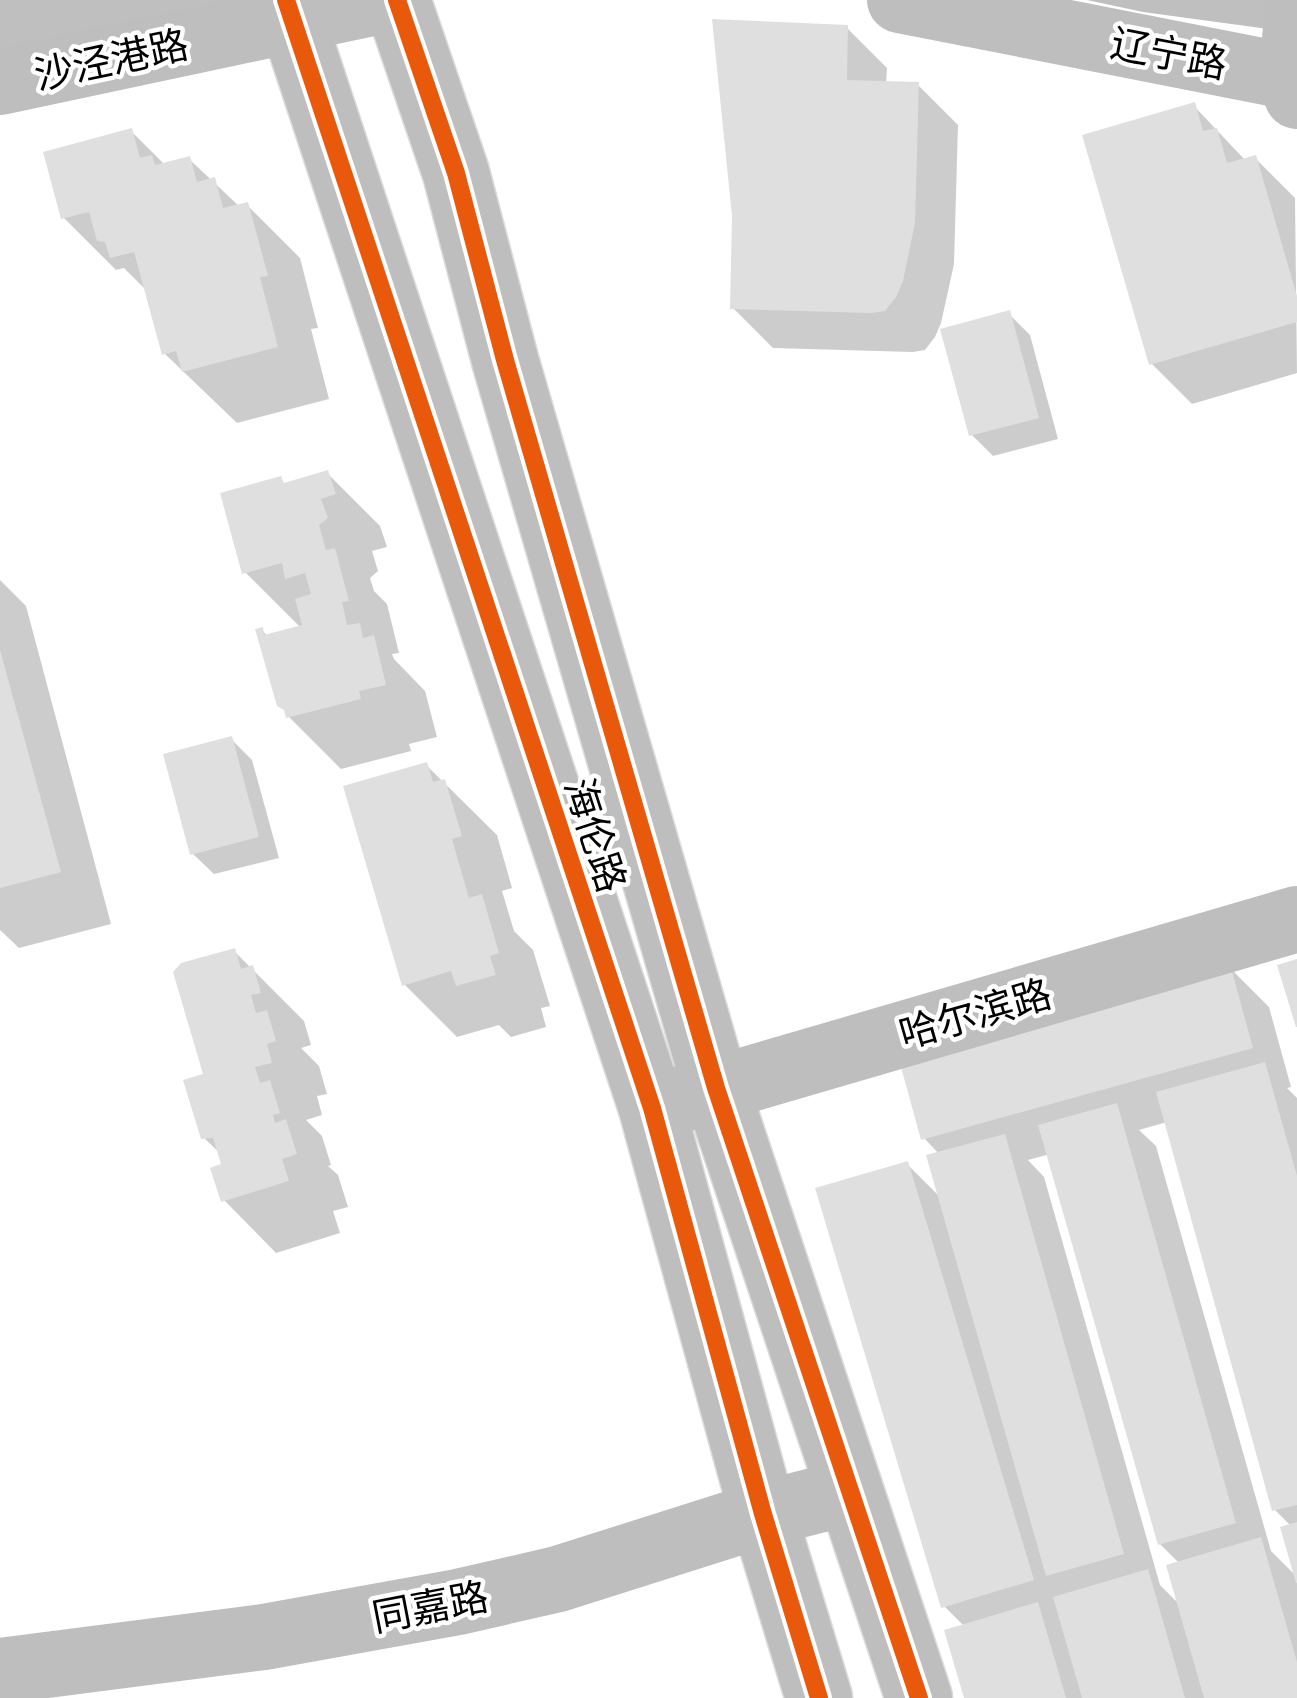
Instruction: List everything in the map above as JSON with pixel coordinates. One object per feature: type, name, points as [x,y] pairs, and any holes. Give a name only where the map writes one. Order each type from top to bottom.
[{"type":"main road","points":[[289,10],[386,0]]},
{"type":"main road","name":"海伦路","points":[[397,0],[456,173],[518,405],[716,1088],[919,1698]]},
{"type":"main road","name":"辽宁路","points":[[900,0],[1295,61]]},
{"type":"main road","name":"沙泾港路","points":[[0,82],[289,10]]},
{"type":"main road","name":"海伦路","points":[[289,10],[652,1108],[819,1698]]},
{"type":"main road","name":"哈尔滨路","points":[[652,1108],[1297,919]]},
{"type":"main road","name":"同嘉路","points":[[0,1671],[264,1637],[458,1602],[558,1579],[850,1492]]},
{"type":"shaded area","points":[[0,0],[296,0],[0,66]]},
{"type":"shaded area","points":[[1087,0],[1297,0],[1297,33],[1143,12]]},
{"type":"building","points":[[712,19],[848,25],[847,80],[919,82],[915,223],[903,281],[885,311],[730,309],[732,216]]},
{"type":"building","points":[[1195,102],[1203,131],[1217,128],[1227,163],[1256,155],[1297,296],[1297,322],[1149,365],[1082,135]]},
{"type":"building","points":[[132,128],[140,158],[152,155],[155,165],[190,156],[197,182],[215,177],[223,208],[248,202],[268,276],[260,277],[278,347],[182,372],[176,351],[162,355],[134,252],[110,258],[105,242],[97,241],[89,212],[61,219],[43,152]]},
{"type":"building","points":[[1010,310],[1039,418],[969,436],[940,329]]},
{"type":"building","points":[[328,470],[336,494],[321,499],[328,518],[319,525],[326,550],[335,548],[349,601],[342,602],[347,625],[360,623],[363,638],[374,635],[386,685],[359,691],[361,699],[286,718],[277,706],[255,629],[263,627],[264,635],[302,625],[295,599],[311,594],[305,573],[285,579],[282,563],[242,574],[220,493],[281,476],[284,483]]},
{"type":"building","points":[[0,650],[61,872],[0,888]]},
{"type":"building","points":[[232,736],[259,837],[190,855],[163,754]]},
{"type":"building","points":[[427,762],[433,782],[445,779],[462,836],[452,839],[469,898],[482,894],[499,953],[490,956],[496,975],[456,986],[451,971],[402,986],[343,786]]},
{"type":"building","points":[[235,948],[241,969],[253,965],[261,993],[251,995],[256,1013],[267,1010],[276,1041],[267,1044],[272,1063],[255,1067],[260,1083],[270,1080],[280,1113],[273,1115],[275,1123],[286,1119],[297,1154],[282,1159],[289,1181],[221,1202],[210,1168],[221,1164],[213,1138],[201,1139],[183,1080],[203,1074],[173,972],[181,963]]},
{"type":"building","points":[[1297,959],[1297,1027],[1296,1027],[1277,965]]},
{"type":"building","points":[[1230,964],[1253,1048],[921,1140],[898,1056]]},
{"type":"building","points":[[1265,1062],[1297,1176],[1297,1505],[1272,1511],[1156,1092]]},
{"type":"building","points":[[1117,1103],[1236,1523],[1158,1545],[1038,1125]]},
{"type":"building","points":[[1005,1134],[1124,1554],[1046,1576],[926,1155]]},
{"type":"building","points":[[908,1161],[1034,1580],[941,1608],[815,1188]]},
{"type":"building","points":[[1297,1522],[1297,1583],[1296,1583],[1280,1527]]},
{"type":"building","points":[[1261,1537],[1297,1662],[1297,1698],[1204,1698],[1166,1565]]},
{"type":"building","points":[[1148,1569],[1185,1698],[1082,1698],[1053,1597]]},
{"type":"building","points":[[1038,1602],[1066,1698],[964,1698],[944,1630]]},
{"type":"cycle path","points":[[286,0],[652,1108],[763,1514],[819,1698]]},
{"type":"cycle path","points":[[397,0],[456,173],[505,360],[716,1088],[919,1698]]}]
